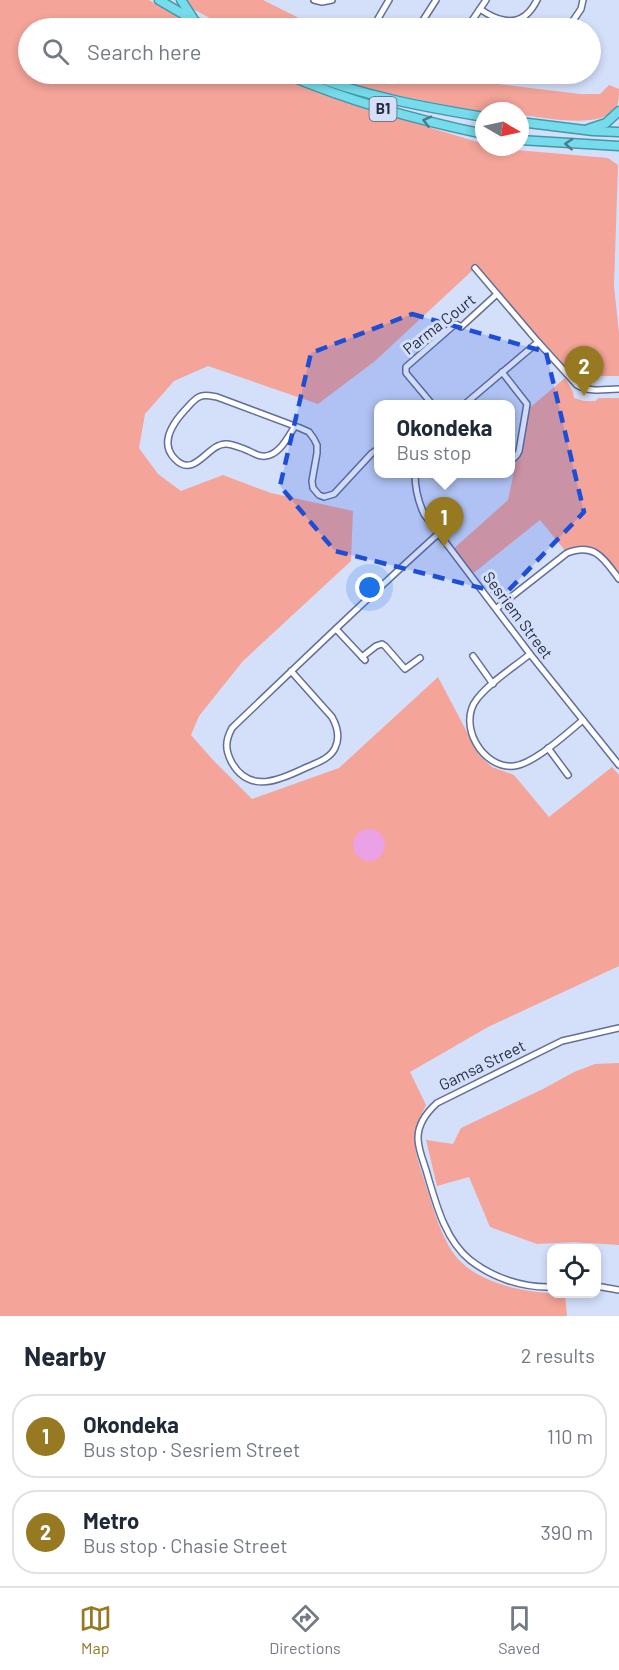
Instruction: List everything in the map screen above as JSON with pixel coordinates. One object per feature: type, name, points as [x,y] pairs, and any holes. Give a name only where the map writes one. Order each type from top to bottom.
[{"type":"highway","points":[[159,0],[189,18]]},
{"type":"highway","points":[[181,0],[195,18]]},
{"type":"highway","name":"B1","points":[[309,84],[383,110],[475,132]]},
{"type":"highway","name":"B1","points":[[338,84],[385,99],[475,115]]},
{"type":"highway","points":[[585,130],[606,123],[619,111]]},
{"type":"highway","points":[[529,123],[619,132]]},
{"type":"highway","points":[[529,141],[619,146]]},
{"type":"highway","points":[[608,146],[619,154]]},
{"type":"street","points":[[314,0],[322,2],[332,0]]},
{"type":"street","points":[[378,18],[389,0]]},
{"type":"street","points":[[424,18],[435,0]]},
{"type":"street","points":[[474,18],[486,0]]},
{"type":"street","points":[[520,18],[530,12],[537,0]]},
{"type":"street","points":[[576,18],[583,0]]},
{"type":"street","points":[[480,9],[494,18]]},
{"type":"street","points":[[476,268],[572,381],[584,389],[596,391],[619,388]]},
{"type":"street","name":"Parma Court","points":[[428,400],[406,373],[406,367],[456,324],[461,327],[497,294]]},
{"type":"street","points":[[471,400],[538,342]]},
{"type":"street","points":[[502,372],[527,404],[519,451],[515,457]]},
{"type":"street","points":[[295,426],[271,455],[263,456],[222,444],[215,447],[200,461],[188,465],[181,464],[174,458],[168,442],[172,425],[199,397],[208,395],[217,397],[295,426],[309,432],[315,439],[317,453],[313,488],[324,497],[334,494],[374,452]]},
{"type":"street","name":"Sesriem Street","points":[[415,478],[422,509],[438,534],[619,765]]},
{"type":"street","points":[[291,671],[336,723],[338,732],[334,750],[326,759],[277,780],[262,782],[248,779],[238,772],[227,750],[226,739],[232,728],[291,671],[438,534]]},
{"type":"street","points":[[497,608],[572,551],[581,549],[595,552],[619,579]]},
{"type":"street","points":[[336,629],[363,658],[379,644],[385,646],[403,671],[420,658]]},
{"type":"street","points":[[530,654],[476,700],[470,719],[471,731],[483,753],[498,764],[513,766],[526,763],[583,720]]},
{"type":"street","points":[[473,656],[493,684]]},
{"type":"street","points":[[548,748],[568,775]]},
{"type":"street","name":"Gamsa Street","points":[[547,1287],[527,1286],[496,1276],[470,1260],[461,1251],[441,1216],[418,1138],[428,1111],[437,1103],[562,1041],[619,1028]]},
{"type":"street","points":[[601,1287],[619,1290]]},
{"type":"highlighted area","points":[[412,314],[546,352],[584,512],[505,594],[335,551],[280,486],[311,353]]},
{"type":"shaded area","points":[[0,0],[149,0],[180,18],[18,18],[18,84],[304,84],[372,110],[475,141],[475,156],[529,156],[529,151],[608,158],[618,165],[614,286],[619,333],[619,376],[568,376],[475,268],[375,361],[318,404],[208,366],[174,381],[145,414],[139,448],[158,474],[181,491],[223,475],[271,493],[353,511],[351,561],[243,661],[199,716],[191,735],[252,799],[339,768],[438,677],[479,755],[492,767],[514,775],[549,817],[612,767],[619,775],[619,966],[488,1027],[410,1072],[426,1105],[416,1131],[417,1158],[433,1208],[453,1252],[459,1260],[482,1277],[509,1287],[547,1293],[547,1298],[565,1298],[567,1316],[0,1316]]},
{"type":"shaded area","points":[[187,0],[263,0],[299,18],[210,18],[193,9]]},
{"type":"shaded area","points":[[355,84],[498,84],[580,94],[600,94],[609,85],[619,89],[618,103],[609,115],[585,120],[529,116],[529,102],[475,102],[475,111],[391,94]]},
{"type":"shaded area","points":[[565,378],[574,398],[595,401],[599,398],[619,398],[619,579],[602,558],[589,550],[567,553],[540,520],[471,575],[451,551],[508,500],[513,478],[515,478],[515,467],[527,410]]},
{"type":"shaded area","points":[[369,829],[380,834],[385,845],[380,856],[369,861],[358,856],[353,845],[358,834]]},
{"type":"shaded area","points":[[619,1063],[619,1245],[574,1242],[537,1244],[490,1227],[469,1177],[437,1186],[426,1140],[453,1144],[461,1128],[574,1072],[595,1064]]},
{"type":"place","name":"Metro","points":[[584,396]]},
{"type":"place","name":"Okondeka","points":[[444,547]]}]
